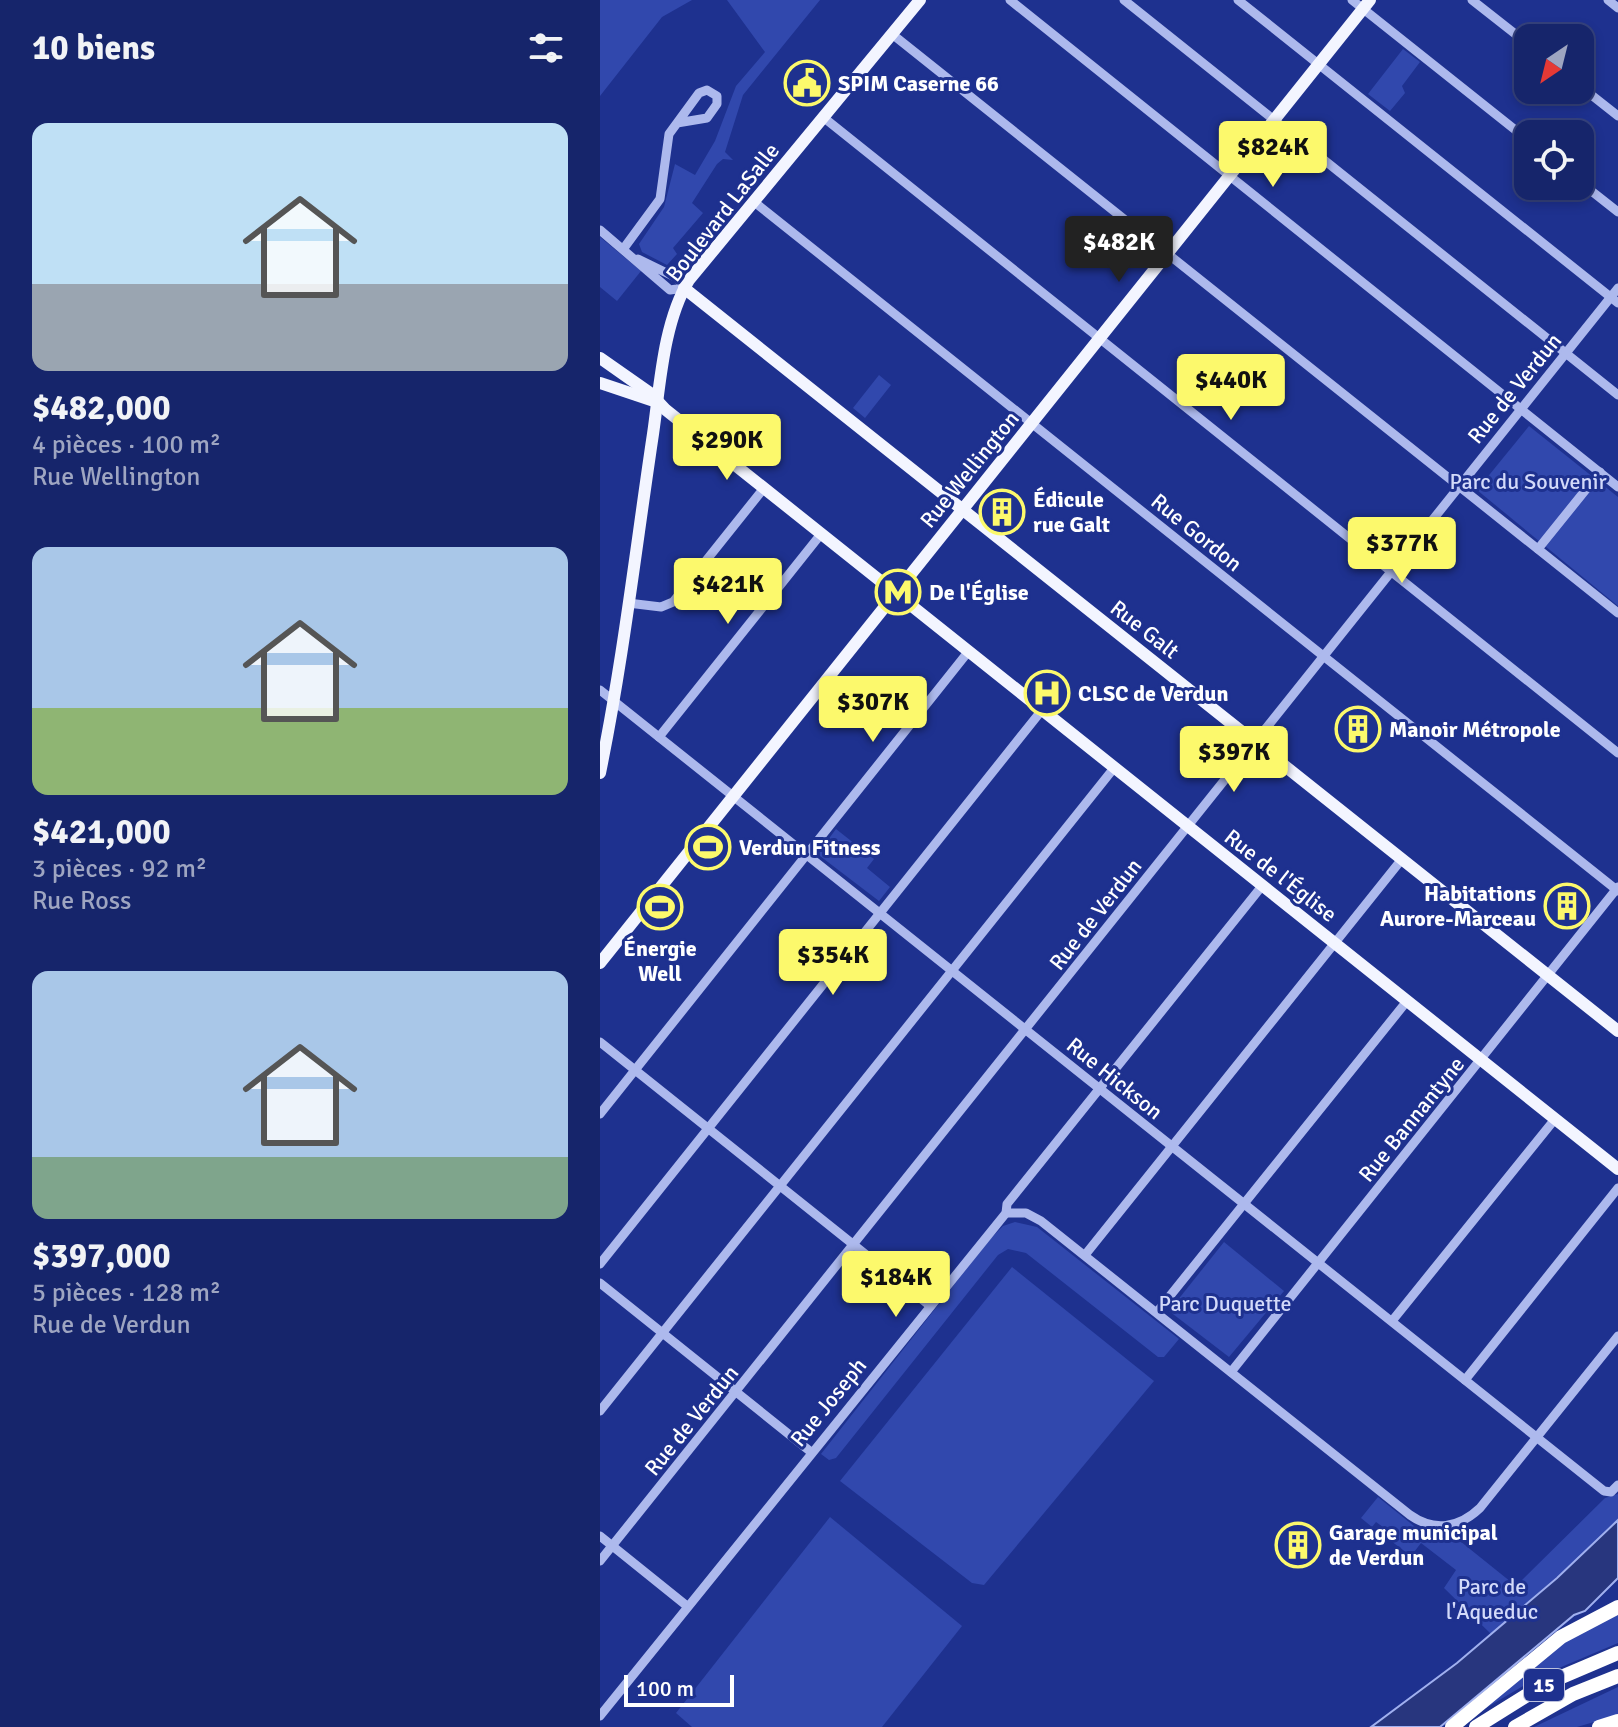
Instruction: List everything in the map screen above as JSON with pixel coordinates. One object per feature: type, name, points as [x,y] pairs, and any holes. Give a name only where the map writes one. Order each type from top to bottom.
[{"type":"highway","points":[[1452,1727],[1561,1637],[1618,1607]]},
{"type":"highway","name":"15","points":[[1476,1727],[1545,1684],[1618,1653]]},
{"type":"highway","name":"15","points":[[1515,1727],[1559,1701],[1618,1676]]},
{"type":"highway","points":[[1599,1727],[1618,1721]]},
{"type":"main road","name":"Boulevard LaSalle","points":[[600,773],[614,701],[657,402],[684,288],[920,0]]},
{"type":"main road","name":"Rue Wellington","points":[[600,963],[1319,64],[1362,3]]},
{"type":"main road","name":"Rue Galt","points":[[684,288],[1618,1031]]},
{"type":"main road","name":"Rue de l'Église","points":[[600,358],[1618,1169]]},
{"type":"main road","name":"Rue de l'Église","points":[[600,383],[657,402]]},
{"type":"street","points":[[1010,0],[1618,487]]},
{"type":"street","points":[[1124,0],[1618,395]]},
{"type":"street","points":[[1238,0],[1614,300]]},
{"type":"street","points":[[1472,0],[1514,33]]},
{"type":"street","points":[[1608,0],[1618,8]]},
{"type":"street","points":[[1362,3],[1514,128]]},
{"type":"street","points":[[892,34],[1618,613]]},
{"type":"street","points":[[624,248],[660,199],[666,140],[677,123],[699,93],[707,90],[717,96],[717,104],[707,118],[677,123]]},
{"type":"street","points":[[1594,97],[1618,116]]},
{"type":"street","points":[[823,117],[1618,753]]},
{"type":"street","points":[[1594,193],[1618,212]]},
{"type":"street","name":"Rue Gordon","points":[[753,201],[1617,889]]},
{"type":"street","name":"Rue Galt","points":[[600,230],[638,259],[670,290],[684,288]]},
{"type":"street","name":"Rue de Verdun","points":[[600,1561],[1521,408],[1614,300],[1618,288]]},
{"type":"street","points":[[1538,549],[1600,472]]},
{"type":"street","points":[[628,603],[661,607],[673,602],[764,488]]},
{"type":"street","points":[[659,737],[821,534]]},
{"type":"street","points":[[600,1114],[968,652]]},
{"type":"street","name":"Rue Hickson","points":[[600,690],[1607,1493],[1618,1485]]},
{"type":"street","points":[[600,1264],[1042,710]]},
{"type":"street","points":[[600,1411],[1114,768]]},
{"type":"street","points":[[1085,1255],[1402,859]]},
{"type":"street","name":"Rue Joseph","points":[[600,1716],[1006,1213],[1007,1204],[1262,886]]},
{"type":"street","name":"Rue Bannantyne","points":[[1231,1372],[1617,889]]},
{"type":"street","points":[[1157,1312],[1407,1001]]},
{"type":"street","points":[[600,1042],[929,1305]]},
{"type":"street","points":[[1392,1321],[1555,1119]]},
{"type":"street","points":[[1465,1380],[1618,1188]]},
{"type":"street","points":[[1006,1213],[1016,1211],[1033,1216],[1410,1516],[1433,1525],[1451,1525],[1471,1516],[1618,1336]]},
{"type":"street","points":[[600,1283],[811,1452]]},
{"type":"street","points":[[600,1536],[687,1606]]},
{"type":"green space","points":[[600,0],[692,0],[662,17],[600,96]]},
{"type":"green space","points":[[727,0],[820,0],[743,95],[725,152],[733,160],[723,159],[717,164],[692,203],[703,213],[673,248],[677,254],[667,265],[642,252],[639,244],[664,207],[675,164],[695,175],[715,141],[736,86],[765,52]]},
{"type":"green space","points":[[1403,49],[1420,62],[1402,86],[1405,93],[1390,111],[1368,94]]},
{"type":"green space","points":[[600,237],[641,271],[617,301],[600,287]]},
{"type":"green space","points":[[879,375],[891,385],[865,418],[853,408]]},
{"type":"green space","name":"Parc du Souvenir","points":[[1529,426],[1618,497],[1618,606],[1477,490]]},
{"type":"green space","points":[[836,829],[874,859],[867,868],[890,887],[879,901],[820,856],[819,852]]},
{"type":"green space","points":[[1015,1222],[1037,1227],[1179,1339],[1164,1357],[1158,1357],[1026,1253],[1008,1249],[998,1255],[836,1458],[829,1460],[821,1454],[990,1239],[1003,1226]]},
{"type":"green space","name":"Parc Duquette","points":[[1224,1242],[1284,1291],[1229,1357],[1169,1311]]},
{"type":"green space","points":[[1012,1267],[1154,1381],[984,1585],[972,1583],[840,1481]]},
{"type":"green space","name":"Parc de l'Aqueduc","points":[[1618,1494],[1618,1520],[1607,1533],[1491,1634],[1444,1588],[1456,1570],[1421,1543],[1411,1556],[1391,1541],[1394,1535],[1376,1522],[1372,1527],[1361,1518],[1378,1497],[1414,1526],[1430,1532],[1450,1533],[1516,1586],[1605,1498]]},
{"type":"green space","points":[[830,1517],[962,1626],[882,1727],[692,1727],[676,1713]]},
{"type":"green space","points":[[1618,1611],[1618,1643],[1540,1676],[1486,1708],[1484,1706],[1556,1646]]},
{"type":"green space","points":[[1618,1687],[1618,1715],[1577,1727],[1534,1727]]},
{"type":"water","points":[[1618,1520],[1618,1578],[1585,1611],[1574,1615],[1440,1727],[1371,1727],[1457,1663],[1557,1578]]},
{"type":"place","name":"SPIM Caserne 66","points":[[807,83]]},
{"type":"place","name":"Édicule rue Galt","points":[[1002,512]]},
{"type":"place","name":"De l'Église","points":[[898,592]]},
{"type":"place","name":"CLSC de Verdun","points":[[1047,693]]},
{"type":"place","name":"Manoir Métropole","points":[[1358,729]]},
{"type":"place","name":"Verdun Fitness","points":[[708,847]]},
{"type":"place","name":"Habitations Aurore-Marceau","points":[[1567,906]]},
{"type":"place","name":"Énergie Well","points":[[660,907]]},
{"type":"place","name":"Garage municipal de Verdun","points":[[1298,1545]]}]
